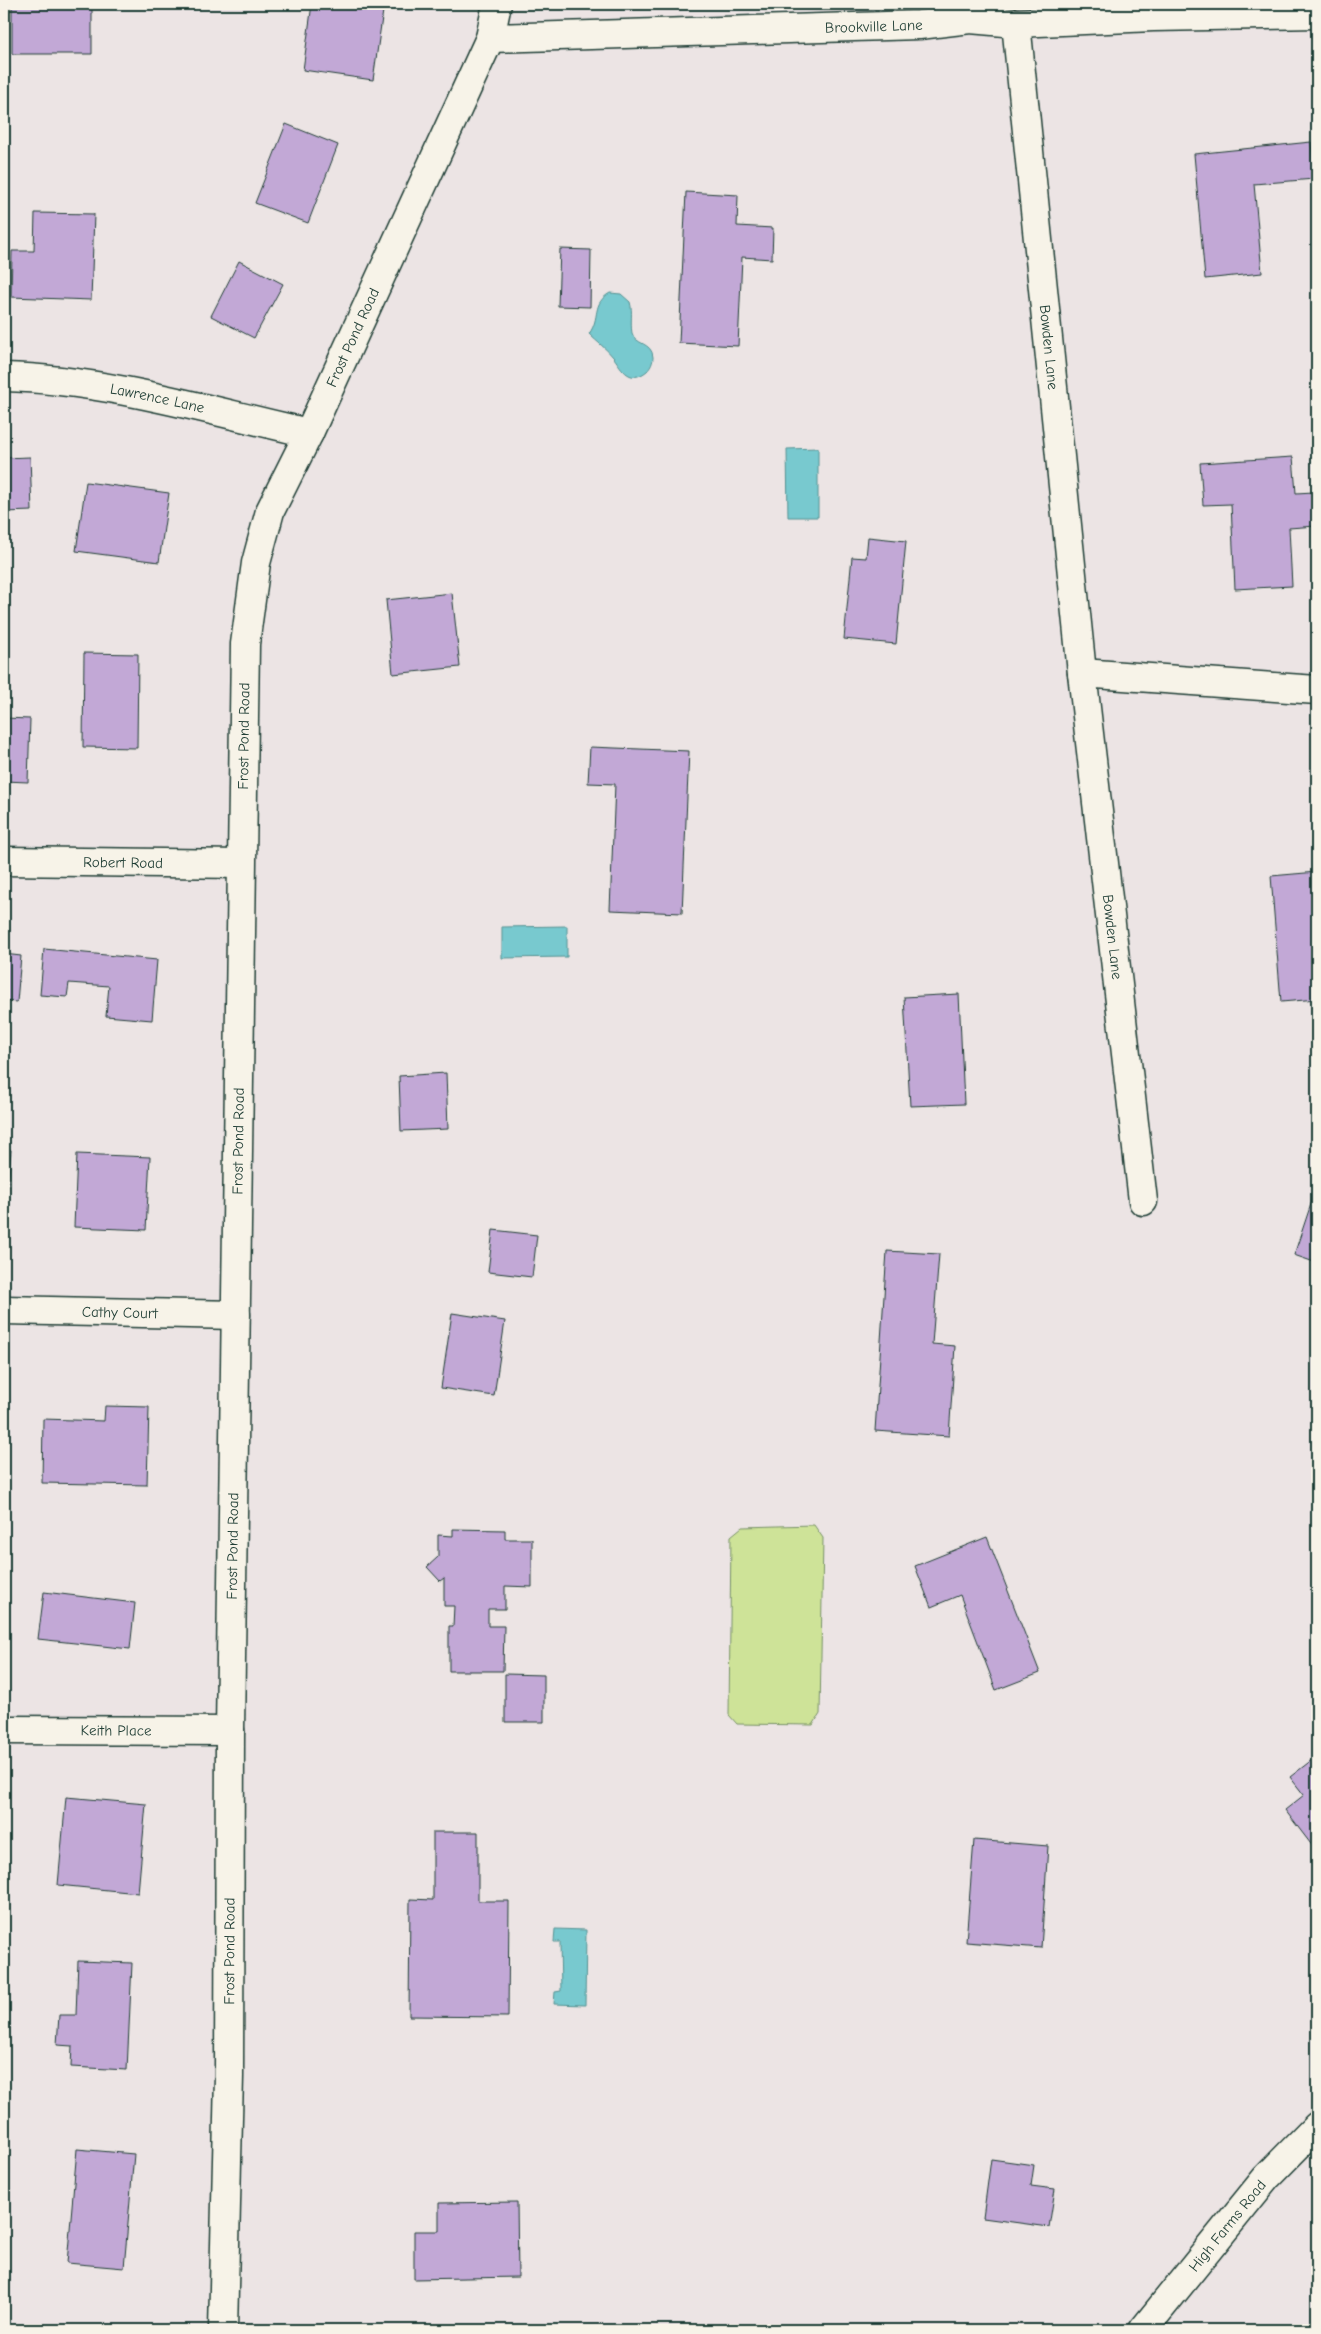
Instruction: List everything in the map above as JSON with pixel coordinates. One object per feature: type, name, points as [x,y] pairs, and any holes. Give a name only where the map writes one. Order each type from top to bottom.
[{"type":"street","name":"Frost Pond Road","points":[[223,2330],[229,2076],[230,1731],[242,932],[240,864],[244,644],[256,563],[270,511],[309,433],[490,38],[498,4]]},
{"type":"street","name":"Brookville Lane","points":[[490,38],[919,26],[970,11],[1016,23],[1153,17],[1317,14]]},
{"type":"street","name":"Bowden Lane","points":[[1016,23],[1082,673],[1143,1201]]},
{"type":"street","name":"Lawrence Lane","points":[[4,377],[35,378],[134,393],[309,433]]},
{"type":"street","points":[[1082,673],[1317,690]]},
{"type":"street","name":"Robert Road","points":[[4,861],[240,864]]},
{"type":"street","name":"Cathy Court","points":[[4,1310],[236,1314]]},
{"type":"street","name":"Keith Place","points":[[4,1730],[230,1731]]},
{"type":"street","name":"High Farms Road","points":[[1143,2330],[1266,2178],[1317,2126]]},
{"type":"green space","points":[[814,1525],[823,1538],[820,1714],[813,1725],[737,1724],[729,1715],[731,1536],[742,1527]]},
{"type":"water","points":[[610,293],[621,294],[630,302],[632,333],[636,340],[647,346],[652,352],[652,364],[641,375],[631,376],[623,371],[614,358],[589,334],[593,328],[600,302]]},
{"type":"water","points":[[818,448],[818,517],[788,517],[787,449]]},
{"type":"water","points":[[567,926],[567,957],[502,958],[502,927]]},
{"type":"water","points":[[555,1929],[586,1930],[585,2005],[554,2004],[555,1992],[561,1991],[560,1942],[554,1942]]},
{"type":"building","points":[[12,4],[92,4],[92,54],[12,54]]},
{"type":"building","points":[[312,4],[384,4],[373,80],[303,70]]},
{"type":"building","points":[[286,124],[338,145],[308,223],[255,203]]},
{"type":"building","points":[[1311,142],[1314,179],[1254,184],[1262,273],[1205,279],[1194,154]]},
{"type":"building","points":[[686,192],[738,195],[737,226],[773,228],[772,259],[742,257],[738,346],[679,343]]},
{"type":"building","points":[[35,213],[94,214],[91,300],[11,297],[12,251],[34,251]]},
{"type":"building","points":[[560,249],[591,250],[590,307],[558,306]]},
{"type":"building","points":[[239,261],[283,284],[254,338],[211,316]]},
{"type":"building","points":[[30,457],[32,511],[4,512],[4,458]]},
{"type":"building","points":[[1293,457],[1296,493],[1314,492],[1316,526],[1289,528],[1292,586],[1235,589],[1231,504],[1203,505],[1200,463]]},
{"type":"building","points":[[86,482],[169,493],[159,562],[76,551]]},
{"type":"building","points":[[868,537],[906,541],[896,644],[844,639],[852,557],[866,558]]},
{"type":"building","points":[[452,593],[460,667],[393,674],[386,600]]},
{"type":"building","points":[[84,653],[138,654],[137,748],[83,747]]},
{"type":"building","points":[[4,718],[30,719],[28,782],[4,781]]},
{"type":"building","points":[[590,747],[689,751],[682,913],[610,910],[615,784],[588,783]]},
{"type":"building","points":[[1317,872],[1317,999],[1281,1002],[1271,876]]},
{"type":"building","points":[[44,949],[157,960],[152,1020],[106,1016],[109,986],[69,983],[67,997],[40,995]]},
{"type":"building","points":[[4,954],[21,956],[17,1002],[4,1001]]},
{"type":"building","points":[[959,994],[964,1104],[910,1106],[904,997]]},
{"type":"building","points":[[446,1073],[448,1129],[401,1131],[399,1076]]},
{"type":"building","points":[[4,1149],[11,1150],[5,1227],[4,1227]]},
{"type":"building","points":[[77,1154],[150,1157],[146,1230],[74,1227]]},
{"type":"building","points":[[1317,1186],[1317,1263],[1294,1255]]},
{"type":"building","points":[[493,1230],[537,1235],[532,1277],[488,1272]]},
{"type":"building","points":[[887,1251],[939,1254],[932,1344],[955,1346],[949,1436],[875,1431]]},
{"type":"building","points":[[452,1313],[505,1321],[494,1396],[441,1388]]},
{"type":"building","points":[[105,1406],[149,1407],[147,1485],[42,1483],[43,1419],[104,1421]]},
{"type":"building","points":[[453,1529],[505,1530],[505,1539],[532,1539],[532,1587],[505,1586],[505,1609],[488,1609],[488,1626],[504,1626],[503,1671],[449,1671],[449,1626],[453,1626],[454,1606],[444,1606],[444,1578],[440,1581],[427,1567],[438,1557],[438,1535],[453,1536]]},
{"type":"building","points":[[987,1537],[1040,1673],[996,1690],[960,1595],[931,1607],[915,1566]]},
{"type":"building","points":[[44,1592],[135,1603],[130,1649],[38,1639]]},
{"type":"building","points":[[505,1674],[544,1675],[544,1722],[505,1722]]},
{"type":"building","points":[[1317,1756],[1317,1852],[1285,1810],[1304,1795],[1290,1777]]},
{"type":"building","points":[[66,1797],[146,1804],[138,1893],[58,1885]]},
{"type":"building","points":[[433,1832],[478,1832],[478,1901],[509,1901],[508,2017],[409,2016],[410,1899],[433,1900]]},
{"type":"building","points":[[974,1840],[1048,1846],[1041,1948],[966,1942]]},
{"type":"building","points":[[78,1961],[132,1963],[127,2070],[71,2067],[72,2046],[57,2045],[59,2015],[76,2015]]},
{"type":"building","points":[[77,2149],[134,2154],[124,2268],[67,2263]]},
{"type":"building","points":[[991,2159],[1034,2165],[1031,2186],[1055,2189],[1049,2227],[983,2218]]},
{"type":"building","points":[[517,2202],[518,2277],[414,2279],[414,2231],[439,2231],[439,2203]]}]
